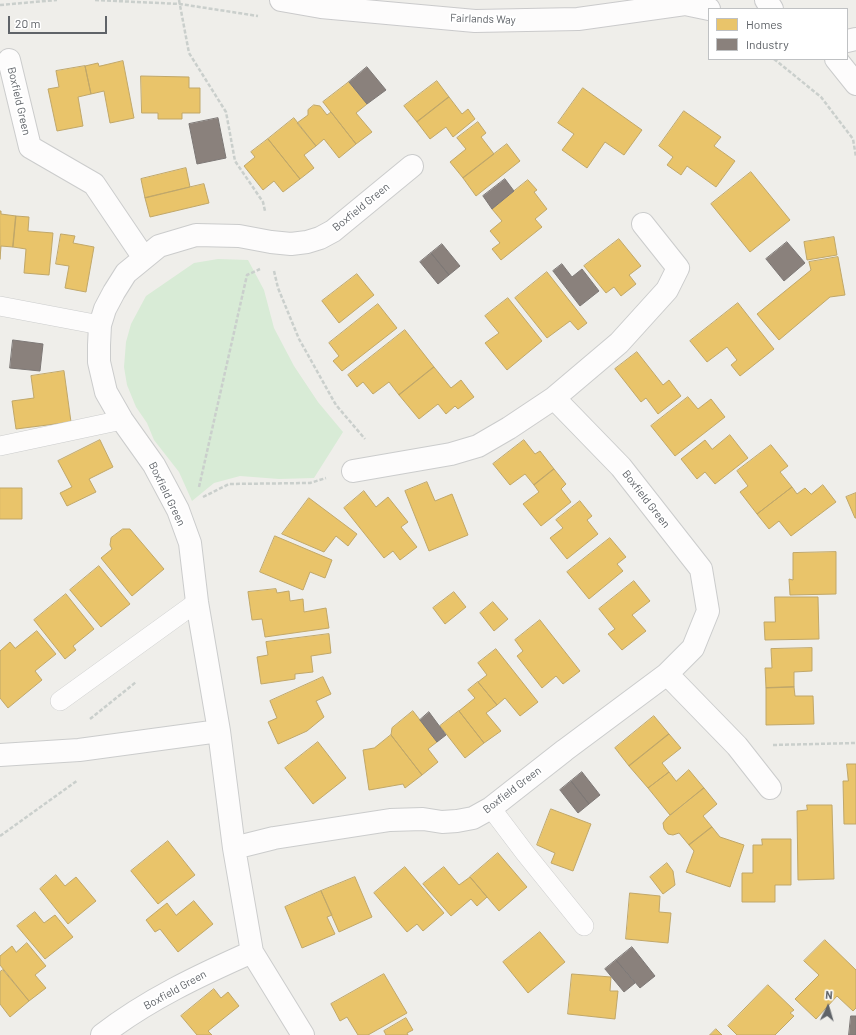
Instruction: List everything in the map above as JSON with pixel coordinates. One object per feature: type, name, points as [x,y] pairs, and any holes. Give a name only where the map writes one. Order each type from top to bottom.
[{"type":"street","name":"Fairlands Way","points":[[281,0],[321,7],[475,21],[578,19],[689,2],[708,9]]},
{"type":"street","name":"Boxfield Green","points":[[9,60],[30,147],[94,184],[144,258]]},
{"type":"street","points":[[837,60],[856,84]]},
{"type":"street","name":"Boxfield Green","points":[[303,1035],[252,952],[234,848],[219,731],[197,602],[187,506],[154,465],[122,420],[106,392],[99,362],[100,325],[105,309],[126,273],[159,246],[196,235],[239,236],[291,244],[307,242],[320,238],[333,231],[412,166]]},
{"type":"street","points":[[353,471],[451,454],[478,446],[509,428],[554,398],[619,343],[667,290],[678,268],[643,224]]},
{"type":"street","name":"Boxfield Green","points":[[234,848],[274,838],[390,820],[423,819],[442,822],[473,818],[491,808],[565,750],[668,674],[693,648],[708,612],[701,569],[621,467],[554,398]]},
{"type":"street","points":[[668,674],[736,746],[770,788]]},
{"type":"street","points":[[0,755],[79,750],[219,731]]},
{"type":"street","name":"Boxfield Green","points":[[102,1035],[117,1023],[192,979],[252,952]]},
{"type":"lane","points":[[0,306],[100,325]]},
{"type":"lane","points":[[0,446],[122,420]]},
{"type":"lane","points":[[60,701],[197,602]]},
{"type":"lane","points":[[491,808],[584,926]]},
{"type":"path","points":[[0,5],[57,0]]},
{"type":"path","points":[[775,60],[821,97],[853,139],[856,157]]},
{"type":"path","points":[[187,506],[247,275],[266,266]]},
{"type":"path","points":[[187,506],[229,484],[310,483],[353,471]]},
{"type":"path","points":[[736,746],[856,743]]},
{"type":"green space","points":[[218,259],[248,260],[264,290],[274,328],[294,366],[318,402],[343,432],[314,478],[279,479],[240,476],[214,483],[192,501],[179,472],[154,440],[147,423],[136,407],[127,385],[124,367],[126,342],[131,324],[146,296],[194,263]]},
{"type":"building: Homes","points":[[123,61],[134,118],[110,123],[104,91],[91,94],[85,66],[98,63],[99,66]]},
{"type":"building: Homes","points":[[85,66],[91,94],[78,97],[83,126],[57,131],[48,89],[59,87],[56,71]]},
{"type":"building: Homes","points":[[141,76],[189,77],[189,88],[200,88],[200,113],[182,113],[182,119],[158,119],[158,113],[142,113]]},
{"type":"building: Homes","points":[[437,81],[449,97],[417,122],[404,106]]},
{"type":"building: Homes","points":[[349,82],[367,104],[356,113],[372,132],[356,144],[323,102]]},
{"type":"building: Homes","points":[[583,88],[642,130],[624,155],[605,142],[587,168],[562,150],[574,134],[558,123]]},
{"type":"building: Homes","points":[[449,97],[462,114],[468,109],[475,119],[453,137],[446,127],[430,139],[417,122]]},
{"type":"building: Homes","points":[[314,105],[320,106],[327,115],[331,112],[356,144],[339,158],[324,139],[316,146],[297,123],[308,115],[308,110]]},
{"type":"building: Homes","points":[[684,111],[721,137],[714,146],[735,161],[716,187],[687,166],[681,175],[667,165],[673,157],[659,146]]},
{"type":"building: Homes","points":[[294,118],[316,146],[304,155],[314,168],[300,179],[268,139]]},
{"type":"building: Homes","points":[[478,122],[486,133],[481,137],[494,154],[463,178],[450,162],[466,149],[457,138]]},
{"type":"building: Homes","points":[[268,139],[300,179],[283,192],[274,181],[263,190],[244,166],[255,157],[251,152]]},
{"type":"building: Homes","points":[[507,144],[520,161],[476,196],[463,178]]},
{"type":"building: Homes","points":[[186,168],[190,187],[145,198],[141,179]]},
{"type":"building: Homes","points":[[751,172],[790,220],[750,252],[711,204]]},
{"type":"building: Homes","points":[[528,180],[537,190],[534,192],[547,209],[535,219],[542,227],[501,260],[492,249],[500,243],[490,231],[502,221],[492,209]]},
{"type":"building: Homes","points":[[204,184],[209,203],[150,217],[145,198]]},
{"type":"building: Homes","points":[[0,211],[1,214],[16,216],[13,247],[1,246],[0,259]]},
{"type":"building: Homes","points":[[16,216],[29,217],[28,231],[53,233],[49,275],[24,273],[26,249],[13,247]]},
{"type":"building: Homes","points":[[61,234],[75,236],[73,243],[94,247],[86,292],[65,288],[69,266],[56,264]]},
{"type":"building: Homes","points":[[834,237],[837,255],[807,260],[804,242]]},
{"type":"building: Homes","points":[[619,239],[641,266],[629,275],[636,284],[621,296],[614,287],[606,293],[584,266]]},
{"type":"building: Homes","points":[[838,257],[845,295],[830,297],[779,340],[757,314],[811,270],[809,262]]},
{"type":"building: Homes","points":[[547,272],[587,323],[578,330],[570,321],[547,338],[515,298]]},
{"type":"building: Homes","points":[[357,274],[374,295],[339,323],[322,301]]},
{"type":"building: Homes","points":[[508,298],[542,341],[507,370],[485,343],[499,333],[485,316]]},
{"type":"building: Homes","points":[[738,303],[774,349],[740,376],[731,365],[737,360],[727,347],[707,362],[690,341]]},
{"type":"building: Homes","points":[[378,304],[397,328],[342,371],[333,361],[339,356],[329,343]]},
{"type":"building: Homes","points":[[405,330],[434,367],[399,395],[389,382],[373,394],[363,382],[357,387],[348,375]]},
{"type":"building: Homes","points":[[637,352],[663,385],[669,380],[681,396],[658,414],[646,398],[641,402],[615,369]]},
{"type":"building: Homes","points":[[434,367],[451,388],[461,380],[474,397],[458,409],[455,406],[446,414],[438,404],[419,419],[399,395]]},
{"type":"building: Homes","points":[[64,371],[71,422],[16,429],[12,401],[34,398],[31,376]]},
{"type":"building: Homes","points":[[688,397],[698,409],[711,399],[725,417],[675,456],[651,426]]},
{"type":"building: Homes","points":[[730,435],[748,458],[715,484],[705,472],[697,479],[681,459],[705,440],[712,449]]},
{"type":"building: Homes","points":[[100,440],[113,467],[89,479],[96,492],[67,506],[60,493],[72,487],[58,461]]},
{"type":"building: Homes","points":[[524,440],[535,454],[540,451],[554,469],[534,485],[525,474],[510,485],[493,464]]},
{"type":"building: Homes","points":[[771,445],[788,466],[780,472],[792,487],[757,514],[740,492],[748,486],[737,471]]},
{"type":"building: Homes","points":[[554,469],[566,484],[561,489],[571,502],[541,526],[523,504],[539,492],[534,485]]},
{"type":"building: Homes","points":[[427,482],[435,501],[452,494],[468,535],[429,551],[405,491]]},
{"type":"building: Homes","points":[[823,485],[836,502],[791,536],[779,521],[769,529],[757,514],[792,487],[797,494],[805,488],[811,494]]},
{"type":"building: Homes","points":[[0,488],[22,488],[22,519],[0,519]]},
{"type":"building: Homes","points":[[364,491],[376,507],[388,497],[408,522],[401,527],[417,547],[400,560],[393,551],[384,558],[344,508]]},
{"type":"building: Homes","points":[[856,493],[856,518],[855,518],[846,497]]},
{"type":"building: Homes","points":[[309,498],[357,534],[348,546],[336,536],[324,552],[282,534]]},
{"type":"building: Homes","points":[[580,501],[592,516],[587,520],[598,534],[567,559],[550,538],[563,528],[556,520]]},
{"type":"building: Homes","points":[[123,529],[130,529],[164,569],[132,596],[101,558],[112,549],[110,545],[111,538]]},
{"type":"building: Homes","points":[[275,536],[332,560],[325,578],[310,572],[303,590],[260,572]]},
{"type":"building: Homes","points":[[610,538],[626,557],[617,564],[623,571],[589,599],[567,572]]},
{"type":"building: Homes","points":[[836,552],[836,594],[790,595],[789,579],[793,580],[793,553]]},
{"type":"building: Homes","points":[[99,566],[130,604],[101,627],[70,590]]},
{"type":"building: Homes","points":[[634,581],[650,601],[632,615],[646,631],[622,650],[608,634],[615,629],[599,609]]},
{"type":"building: Homes","points":[[276,589],[277,593],[289,591],[290,601],[303,599],[304,612],[326,608],[329,628],[265,637],[262,619],[252,620],[248,592]]},
{"type":"building: Homes","points":[[454,592],[466,607],[445,624],[433,608]]},
{"type":"building: Homes","points":[[66,594],[94,629],[73,646],[76,650],[65,659],[34,620]]},
{"type":"building: Homes","points":[[775,597],[818,597],[819,639],[765,640],[764,622],[775,622]]},
{"type":"building: Homes","points":[[493,602],[508,619],[494,631],[480,613]]},
{"type":"building: Homes","points":[[540,620],[580,671],[563,684],[556,676],[542,688],[517,656],[523,651],[515,640]]},
{"type":"building: Homes","points":[[37,631],[56,654],[35,671],[42,680],[8,708],[0,698],[0,651],[10,642],[15,648]]},
{"type":"building: Homes","points":[[329,634],[331,653],[311,656],[313,672],[295,674],[295,679],[261,684],[257,657],[268,655],[266,642]]},
{"type":"building: Homes","points":[[812,648],[812,671],[794,672],[794,687],[766,688],[765,668],[772,668],[771,649]]},
{"type":"building: Homes","points":[[496,649],[538,702],[520,716],[505,698],[497,705],[478,682],[487,675],[478,663]]},
{"type":"building: Homes","points":[[323,677],[331,694],[316,701],[324,717],[307,731],[278,744],[268,722],[277,718],[270,701]]},
{"type":"building: Homes","points":[[478,682],[497,705],[486,713],[501,731],[484,743],[459,711],[475,698],[468,690]]},
{"type":"building: Homes","points":[[794,687],[795,696],[813,696],[814,724],[766,725],[766,688]]},
{"type":"building: Homes","points":[[413,711],[437,742],[428,749],[438,762],[422,775],[391,735],[392,728]]},
{"type":"building: Homes","points":[[459,711],[484,743],[465,758],[440,726]]},
{"type":"building: Homes","points":[[654,716],[669,734],[629,766],[615,748]]},
{"type":"building: Homes","points":[[669,734],[681,748],[662,763],[669,772],[648,788],[629,766]]},
{"type":"building: Homes","points":[[391,735],[422,775],[405,788],[403,784],[369,790],[363,750],[374,748]]},
{"type":"building: Homes","points":[[318,742],[346,778],[313,804],[285,768]]},
{"type":"building: Homes","points":[[847,764],[856,764],[856,824],[844,824],[843,781],[848,781]]},
{"type":"building: Homes","points":[[689,770],[704,788],[670,815],[648,788],[669,772],[676,781]]},
{"type":"building: Homes","points":[[704,788],[717,804],[703,816],[712,827],[689,845],[679,833],[673,835],[668,834],[664,829],[663,823],[667,818]]},
{"type":"building: Homes","points":[[807,805],[832,805],[834,879],[798,880],[797,811],[807,810]]},
{"type":"building: Homes","points":[[551,809],[591,824],[573,871],[551,863],[555,853],[537,845]]},
{"type":"building: Homes","points":[[712,827],[720,837],[744,845],[730,887],[686,872],[694,851],[689,845]]},
{"type":"building: Homes","points":[[762,839],[791,839],[791,885],[775,885],[775,902],[742,902],[742,873],[753,873],[753,845],[762,845]]},
{"type":"building: Homes","points":[[168,841],[195,875],[158,904],[131,871]]},
{"type":"building: Homes","points":[[498,853],[527,887],[499,911],[470,877]]},
{"type":"building: Homes","points":[[667,863],[673,871],[675,885],[663,894],[650,877]]},
{"type":"building: Homes","points":[[405,867],[444,913],[423,931],[417,924],[407,932],[374,893]]},
{"type":"building: Homes","points":[[444,867],[459,885],[470,877],[487,897],[477,906],[471,899],[451,916],[423,884]]},
{"type":"building: Homes","points":[[56,875],[65,886],[76,877],[96,901],[68,924],[40,889]]},
{"type":"building: Homes","points":[[355,877],[372,917],[339,932],[321,891]]},
{"type":"building: Homes","points":[[321,891],[332,915],[327,917],[335,934],[302,948],[285,907]]},
{"type":"building: Homes","points":[[630,893],[660,896],[659,912],[671,913],[668,943],[626,939]]},
{"type":"building: Homes","points":[[194,901],[213,924],[178,952],[160,929],[155,932],[146,920],[167,903],[176,915]]},
{"type":"building: Homes","points":[[35,912],[44,923],[55,915],[73,937],[45,959],[17,926]]},
{"type":"building: Homes","points":[[540,932],[565,962],[528,993],[503,962]]},
{"type":"building: Homes","points":[[825,940],[856,970],[856,1008],[853,1011],[837,996],[816,1019],[795,999],[819,975],[804,961]]},
{"type":"building: Homes","points":[[27,943],[46,966],[35,975],[46,988],[29,1001],[0,965],[0,956],[12,946],[16,952]]},
{"type":"building: Homes","points":[[3,970],[29,1001],[10,1017],[0,1004],[0,972]]},
{"type":"building: Homes","points":[[384,974],[407,1013],[368,1035],[358,1035],[347,1017],[340,1021],[331,1004]]},
{"type":"building: Homes","points":[[572,974],[611,977],[610,991],[618,991],[615,1019],[568,1014]]},
{"type":"building: Homes","points":[[768,985],[794,1010],[790,1013],[794,1016],[775,1035],[737,1035],[728,1026]]},
{"type":"building: Homes","points":[[214,989],[221,998],[228,992],[239,1006],[208,1031],[212,1035],[197,1035],[181,1016]]},
{"type":"building: Homes","points":[[406,1018],[413,1030],[407,1033],[408,1035],[386,1035],[384,1031]]},
{"type":"building: Homes","points":[[716,1029],[722,1035],[710,1035]]},
{"type":"building: Industry","points":[[367,67],[386,90],[367,104],[349,82]]},
{"type":"building: Industry","points":[[218,118],[226,158],[197,164],[189,124]]},
{"type":"building: Industry","points":[[505,179],[514,191],[492,209],[483,196]]},
{"type":"building: Industry","points":[[787,242],[805,263],[784,281],[766,259]]},
{"type":"building: Industry","points":[[442,244],[460,266],[449,275],[431,253]]},
{"type":"building: Industry","points":[[431,253],[449,275],[438,284],[420,262]]},
{"type":"building: Industry","points":[[562,264],[572,277],[582,269],[599,291],[580,306],[553,271]]},
{"type":"building: Industry","points":[[13,340],[43,344],[40,371],[10,368]]},
{"type":"building: Industry","points":[[429,712],[446,735],[437,742],[420,720]]},
{"type":"building: Industry","points":[[582,772],[600,795],[589,804],[571,781]]},
{"type":"building: Industry","points":[[571,781],[589,804],[578,813],[560,790]]},
{"type":"building: Industry","points":[[632,947],[655,976],[640,988],[616,960]]},
{"type":"building: Industry","points":[[616,960],[635,983],[624,992],[605,969]]},
{"type":"building: Industry","points":[[851,1016],[856,1016],[856,1035],[849,1035]]}]
